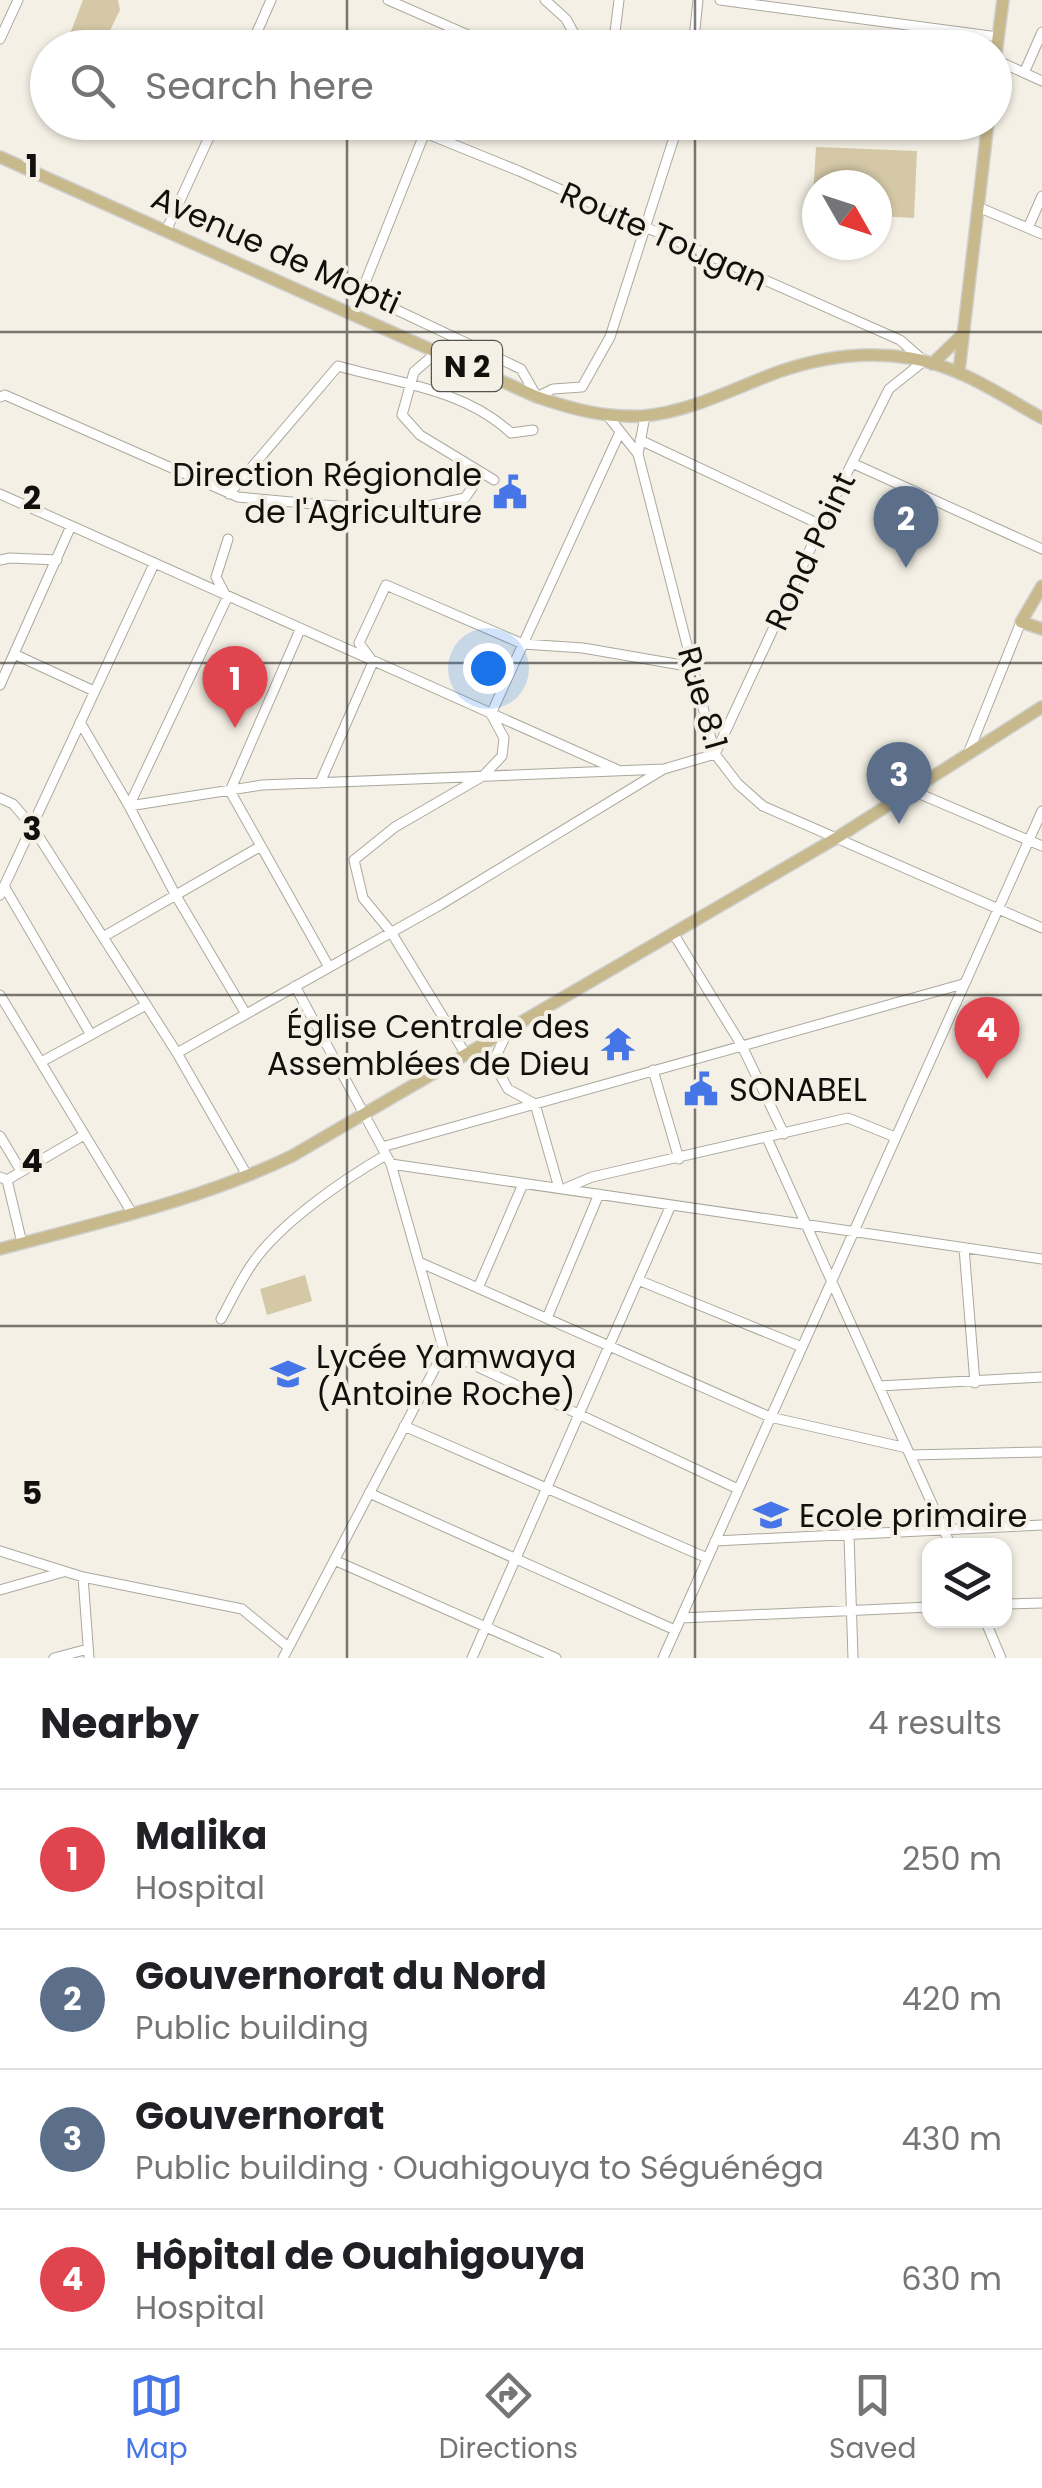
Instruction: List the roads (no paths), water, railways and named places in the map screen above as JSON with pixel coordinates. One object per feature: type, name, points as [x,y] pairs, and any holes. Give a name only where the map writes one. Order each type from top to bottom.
[{"type":"main road","points":[[999,30],[1003,0]]},
{"type":"main road","points":[[959,371],[986,140]]},
{"type":"main road","name":"Avenue de Mopti","points":[[0,157],[537,398],[575,410],[645,416],[697,404],[814,362],[844,356],[885,356],[959,371],[1042,418]]},
{"type":"main road","points":[[928,362],[962,334]]},
{"type":"main road","points":[[1042,586],[1021,622],[1042,629]]},
{"type":"main road","points":[[0,1249],[132,1213],[247,1176],[292,1156],[838,838],[1042,707]]},
{"type":"street","points":[[0,39],[18,0]]},
{"type":"street","points":[[258,30],[272,0]]},
{"type":"street","points":[[388,0],[457,30]]},
{"type":"street","points":[[544,0],[566,19],[572,30]]},
{"type":"street","points":[[615,30],[619,0]]},
{"type":"street","points":[[694,30],[698,0]]},
{"type":"street","points":[[720,0],[775,4],[951,30]]},
{"type":"street","points":[[1024,72],[1042,32]]},
{"type":"street","points":[[1012,67],[1042,81]]},
{"type":"street","points":[[166,231],[208,140]]},
{"type":"street","points":[[422,140],[361,293],[521,369],[537,398],[553,390],[582,386],[610,338],[674,140]]},
{"type":"street","name":"Route Tougan","points":[[453,140],[900,340],[928,362]]},
{"type":"street","points":[[1028,228],[1042,196]]},
{"type":"street","points":[[978,207],[1042,234]]},
{"type":"street","points":[[436,352],[420,364],[409,382],[402,415],[420,436],[494,480]]},
{"type":"street","name":"Rond Point","points":[[715,754],[889,389],[928,362]]},
{"type":"street","points":[[229,494],[338,366],[394,382],[409,382],[490,414],[511,433],[533,430]]},
{"type":"street","points":[[0,397],[38,408],[229,494],[286,503],[400,512],[466,498],[482,473]]},
{"type":"street","name":"Rue 8.1","points":[[607,415],[638,454]]},
{"type":"street","name":"Rue 8.1","points":[[645,416],[638,454],[692,668],[715,754],[738,784],[764,806],[1042,928]]},
{"type":"street","points":[[491,714],[620,432]]},
{"type":"street","points":[[640,440],[821,525]]},
{"type":"street","points":[[852,463],[1042,549]]},
{"type":"street","points":[[0,508],[3,495],[621,771]]},
{"type":"street","points":[[0,685],[70,526]]},
{"type":"street","points":[[227,598],[216,576],[228,539]]},
{"type":"street","points":[[0,560],[57,560]]},
{"type":"street","points":[[90,1035],[2,891],[154,564]]},
{"type":"street","points":[[373,662],[359,642],[386,585],[523,644],[583,648],[692,668]]},
{"type":"street","points":[[129,806],[227,598]]},
{"type":"street","points":[[966,758],[1021,622]]},
{"type":"street","points":[[230,791],[300,630]]},
{"type":"street","points":[[14,654],[94,691]]},
{"type":"street","points":[[320,783],[373,662]]},
{"type":"street","points":[[465,1053],[391,932],[363,898],[354,860],[395,827],[483,776],[502,756],[504,738],[491,714]]},
{"type":"street","points":[[80,722],[246,1014]]},
{"type":"street","points":[[129,806],[262,785],[664,769],[715,754]]},
{"type":"street","points":[[177,1053],[391,932],[664,769]]},
{"type":"street","points":[[230,791],[329,967]]},
{"type":"street","points":[[913,791],[1042,846]]},
{"type":"street","points":[[0,798],[13,804],[32,826],[177,1053],[247,1176]]},
{"type":"street","points":[[662,1658],[1042,811]]},
{"type":"street","points":[[103,937],[261,846]]},
{"type":"street","points":[[673,933],[742,1046],[784,1134]]},
{"type":"street","points":[[221,1320],[252,1262],[278,1236],[339,1182],[386,1155],[536,1104],[963,984]]},
{"type":"street","points":[[283,1658],[444,1350],[386,1155],[296,986]]},
{"type":"street","points":[[0,995],[132,1213]]},
{"type":"street","points":[[41,1062],[146,1004]]},
{"type":"street","points":[[509,1028],[493,1062],[508,1089],[536,1104],[562,1188]]},
{"type":"street","points":[[654,1070],[678,1160]]},
{"type":"street","points":[[562,1188],[592,1177],[848,1118],[895,1137]]},
{"type":"street","points":[[22,1243],[4,1178],[84,1135]]},
{"type":"street","points":[[0,1136],[21,1171]]},
{"type":"street","points":[[767,1138],[948,1538]]},
{"type":"street","points":[[386,1155],[524,1184],[1042,1259]]},
{"type":"street","points":[[478,1288],[524,1184]]},
{"type":"street","points":[[547,1318],[599,1194]]},
{"type":"street","points":[[472,1658],[671,1205]]},
{"type":"street","points":[[964,1248],[974,1383]]},
{"type":"street","points":[[419,1262],[770,1418],[909,1451],[1042,1452]]},
{"type":"street","points":[[638,1280],[802,1347]]},
{"type":"street","points":[[444,1350],[738,1489]]},
{"type":"street","points":[[879,1386],[1042,1377]]},
{"type":"street","points":[[404,1426],[708,1558]]},
{"type":"street","points":[[369,1493],[675,1630]]},
{"type":"street","points":[[715,1542],[1042,1525]]},
{"type":"street","points":[[848,1534],[853,1658]]},
{"type":"street","points":[[0,1551],[83,1576],[242,1609],[288,1647]]},
{"type":"street","points":[[334,1560],[556,1658]]},
{"type":"street","points":[[0,1590],[66,1571]]},
{"type":"street","points":[[54,1658],[89,1653],[83,1576]]},
{"type":"street","points":[[1012,1604],[1042,1603]]},
{"type":"street","points":[[681,1618],[922,1607]]},
{"type":"street","points":[[989,1628],[1002,1658]]},
{"type":"place","name":"Direction Régionale de l'Agriculture","points":[[510,492]]},
{"type":"place","name":"Gouvernorat du Nord","points":[[906,568]]},
{"type":"place","name":"Malika","points":[[235,728]]},
{"type":"place","name":"Gouvernorat","points":[[899,824]]},
{"type":"place","name":"Église Centrale des Assemblées de Dieu","points":[[618,1044]]},
{"type":"place","name":"Hôpital de Ouahigouya","points":[[987,1079]]},
{"type":"place","name":"SONABEL","points":[[701,1089]]},
{"type":"place","name":"Lycée Yamwaya (Antoine Roche)","points":[[288,1374]]},
{"type":"place","name":"Ecole primaire","points":[[771,1515]]}]
